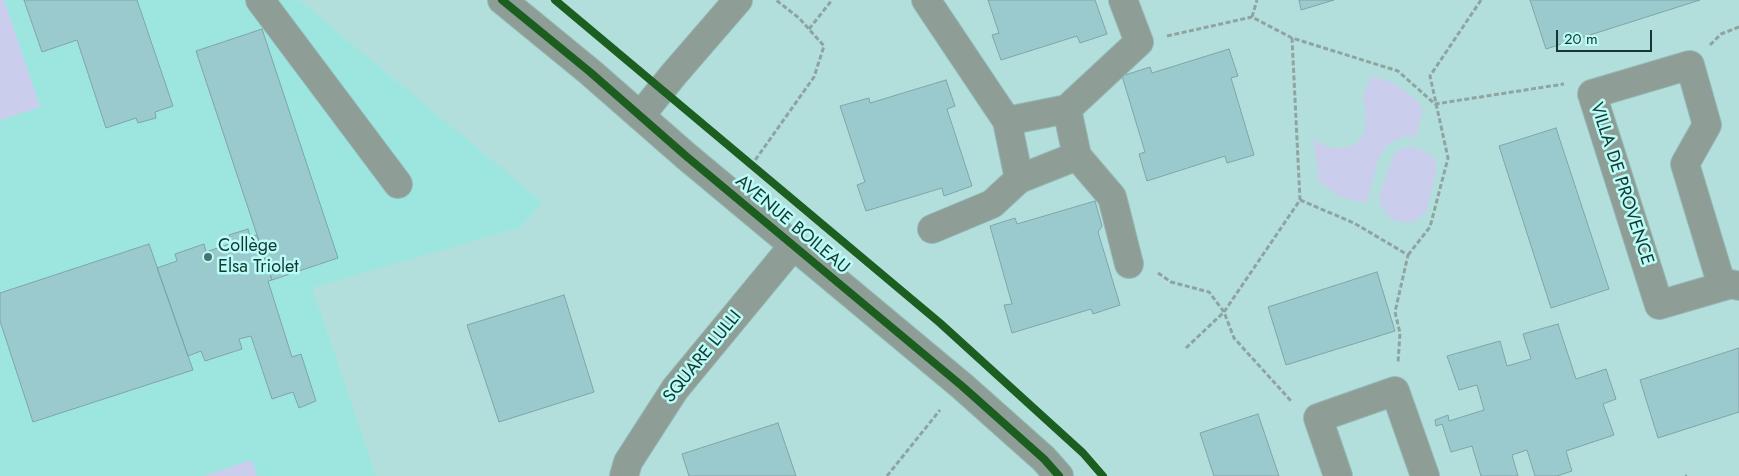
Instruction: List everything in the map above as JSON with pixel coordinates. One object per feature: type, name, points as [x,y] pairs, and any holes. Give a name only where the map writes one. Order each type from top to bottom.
[{"type":"street","points":[[260,0],[398,184]]},
{"type":"street","name":"AVENUE BOILEAU","points":[[502,0],[962,386],[1044,459],[1059,476]]},
{"type":"street","points":[[640,116],[738,0]]},
{"type":"street","points":[[926,0],[1007,121],[1019,179]]},
{"type":"street","points":[[1007,121],[1066,109],[1139,42],[1124,0]]},
{"type":"street","name":"VILLA DE PROVENCE","points":[[1690,65],[1707,125],[1686,164],[1730,286],[1659,305],[1592,94],[1690,65]]},
{"type":"street","points":[[1066,109],[1076,156],[1112,197],[1129,264]]},
{"type":"street","points":[[932,229],[992,204],[1019,179],[1076,156]]},
{"type":"street","name":"SQUARE LULLI","points":[[624,476],[628,462],[675,389],[793,246]]},
{"type":"street","points":[[1338,476],[1318,418],[1396,391],[1425,476]]},
{"type":"path","points":[[751,166],[814,77],[824,46],[799,18],[776,0]]},
{"type":"path","points":[[809,29],[832,0]]},
{"type":"path","points":[[1252,17],[1257,0]]},
{"type":"path","points":[[1396,391],[1400,333],[1395,312],[1408,255],[1430,227],[1448,158],[1430,76],[1481,0]]},
{"type":"path","points":[[1139,42],[1252,17],[1292,38],[1398,71],[1435,104]]},
{"type":"path","points":[[1186,348],[1224,312],[1300,200],[1292,38]]},
{"type":"path","points":[[1435,104],[1572,83],[1592,94]]},
{"type":"path","points":[[1300,200],[1354,223],[1408,255]]},
{"type":"path","points":[[1171,282],[1209,292],[1224,312],[1234,338],[1289,400],[1318,418]]},
{"type":"path","points":[[887,476],[940,410]]},
{"type":"shaded area","points":[[0,0],[4,0],[40,107],[0,120]]},
{"type":"shaded area","name":"Collège Elsa Triolet","points":[[4,0],[299,0],[542,202],[521,227],[312,288],[376,476],[0,476],[0,120],[40,107]]},
{"type":"shaded area","points":[[1371,76],[1386,80],[1401,88],[1418,101],[1423,110],[1416,137],[1402,137],[1387,145],[1378,160],[1367,203],[1341,197],[1319,182],[1313,136],[1320,144],[1332,148],[1345,148],[1357,143],[1364,133],[1366,115],[1363,97]]},
{"type":"shaded area","points":[[1407,147],[1417,148],[1434,158],[1437,170],[1426,212],[1414,222],[1399,222],[1389,217],[1385,212],[1380,204],[1379,195],[1395,152]]},
{"type":"shaded area","points":[[252,460],[257,476],[203,476]]},
{"type":"building","points":[[24,0],[137,0],[173,106],[155,112],[156,118],[138,123],[136,118],[106,128],[77,40],[42,52]]},
{"type":"building","points":[[988,0],[1095,0],[1107,34],[1080,43],[1077,36],[1001,60],[992,35],[999,33]]},
{"type":"building","points":[[1299,0],[1334,0],[1301,10]]},
{"type":"building","points":[[1530,0],[1700,0],[1546,49]]},
{"type":"building","points":[[262,29],[338,258],[272,280],[196,51]]},
{"type":"building","points":[[1229,49],[1238,76],[1231,78],[1254,155],[1227,163],[1225,156],[1147,181],[1139,154],[1145,152],[1122,76],[1150,67],[1152,73]]},
{"type":"building","points":[[946,80],[955,106],[947,109],[972,186],[944,196],[942,188],[866,211],[857,185],[865,182],[840,106],[869,98],[870,103]]},
{"type":"building","points":[[1556,128],[1609,289],[1551,308],[1499,146]]},
{"type":"building","points":[[1095,201],[1102,226],[1098,232],[1120,305],[1093,314],[1091,309],[1012,333],[1004,305],[1012,304],[990,226],[1015,218],[1017,224]]},
{"type":"building","points":[[248,229],[250,237],[257,235],[272,280],[268,281],[292,357],[301,354],[316,401],[299,408],[293,392],[272,399],[251,336],[239,339],[242,349],[205,361],[201,351],[188,356],[157,268],[177,261],[175,254],[204,244],[206,252],[232,243],[229,235]]},
{"type":"building","points":[[149,244],[193,370],[33,422],[0,321],[0,293]]},
{"type":"building","points":[[1377,272],[1395,331],[1286,365],[1268,307]]},
{"type":"building","points":[[564,295],[594,392],[499,422],[467,325]]},
{"type":"building","points":[[1558,324],[1576,379],[1606,369],[1616,399],[1603,404],[1614,435],[1566,451],[1572,471],[1557,476],[1535,476],[1527,450],[1512,455],[1518,476],[1481,476],[1472,446],[1451,452],[1442,424],[1436,426],[1435,420],[1448,415],[1449,421],[1484,410],[1477,385],[1459,390],[1447,356],[1500,341],[1507,366],[1531,359],[1523,334]]},
{"type":"building","points":[[1739,348],[1739,412],[1658,438],[1640,380]]},
{"type":"building","points":[[1258,414],[1279,476],[1214,476],[1200,433]]},
{"type":"building","points":[[778,423],[796,476],[689,476],[682,454]]},
{"type":"cycle path","points":[[502,0],[962,386],[1044,459],[1059,476]]},
{"type":"cycle path","points":[[555,0],[940,323],[1083,453],[1103,476]]},
{"type":"place","name":"Collège Elsa Triolet","points":[[208,257]]}]
